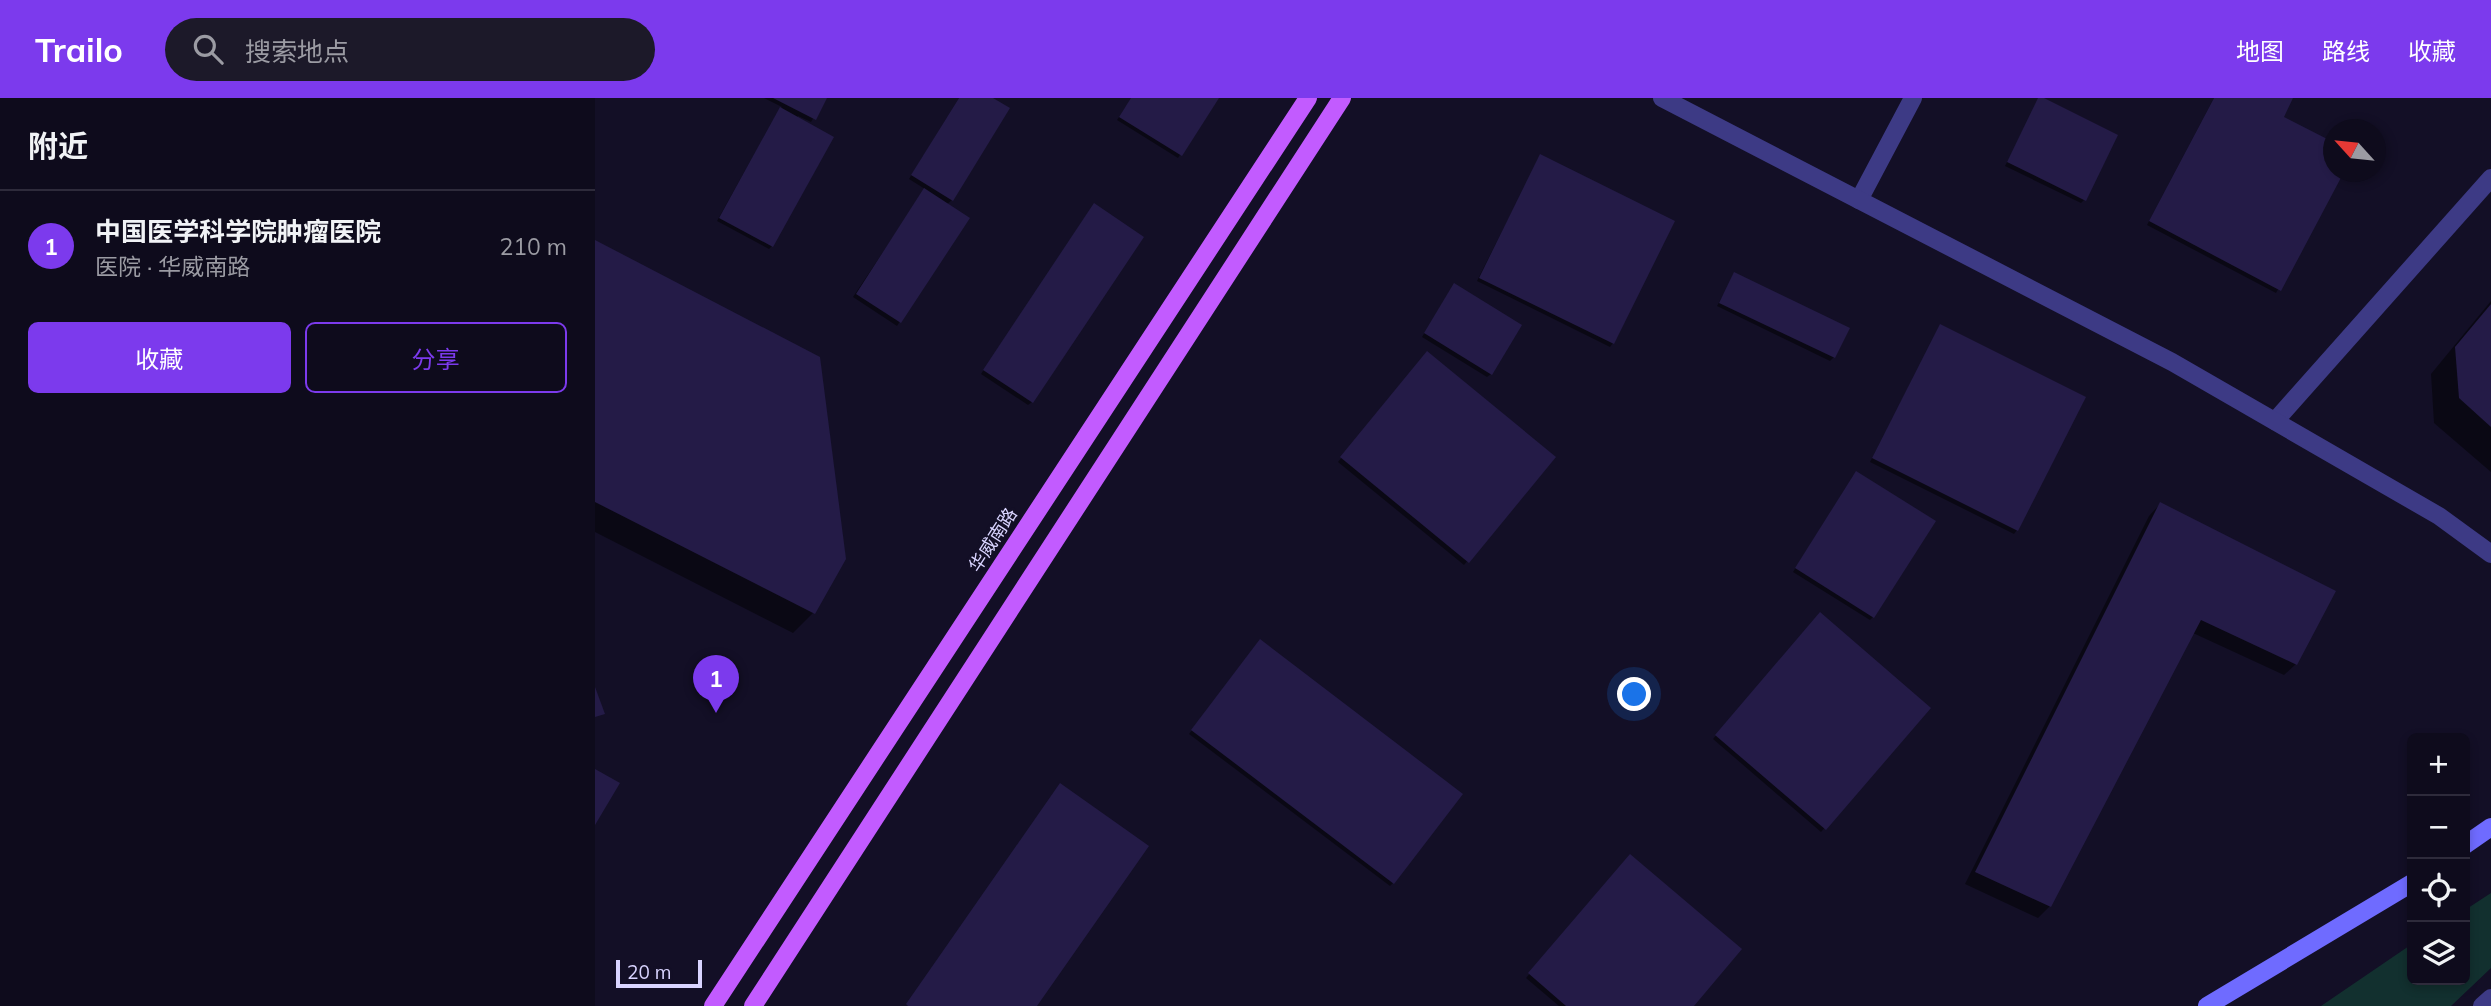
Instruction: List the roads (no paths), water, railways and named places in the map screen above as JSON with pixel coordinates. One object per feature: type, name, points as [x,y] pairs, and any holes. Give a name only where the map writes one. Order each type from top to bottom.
[{"type":"main road","name":"华威南路","points":[[713,1006],[1308,98]]},
{"type":"main road","points":[[753,1006],[1342,98]]},
{"type":"main road","points":[[2470,842],[2491,827]]},
{"type":"main road","points":[[2207,1006],[2407,886]]},
{"type":"street","points":[[1662,98],[2172,362],[2439,516],[2491,554]]},
{"type":"street","points":[[1859,200],[1913,98]]},
{"type":"street","points":[[2275,422],[2491,178]]},
{"type":"street","points":[[2482,1006],[2491,998]]},
{"type":"place","name":"中国医学科学院肿瘤医院","points":[[716,713]]}]
